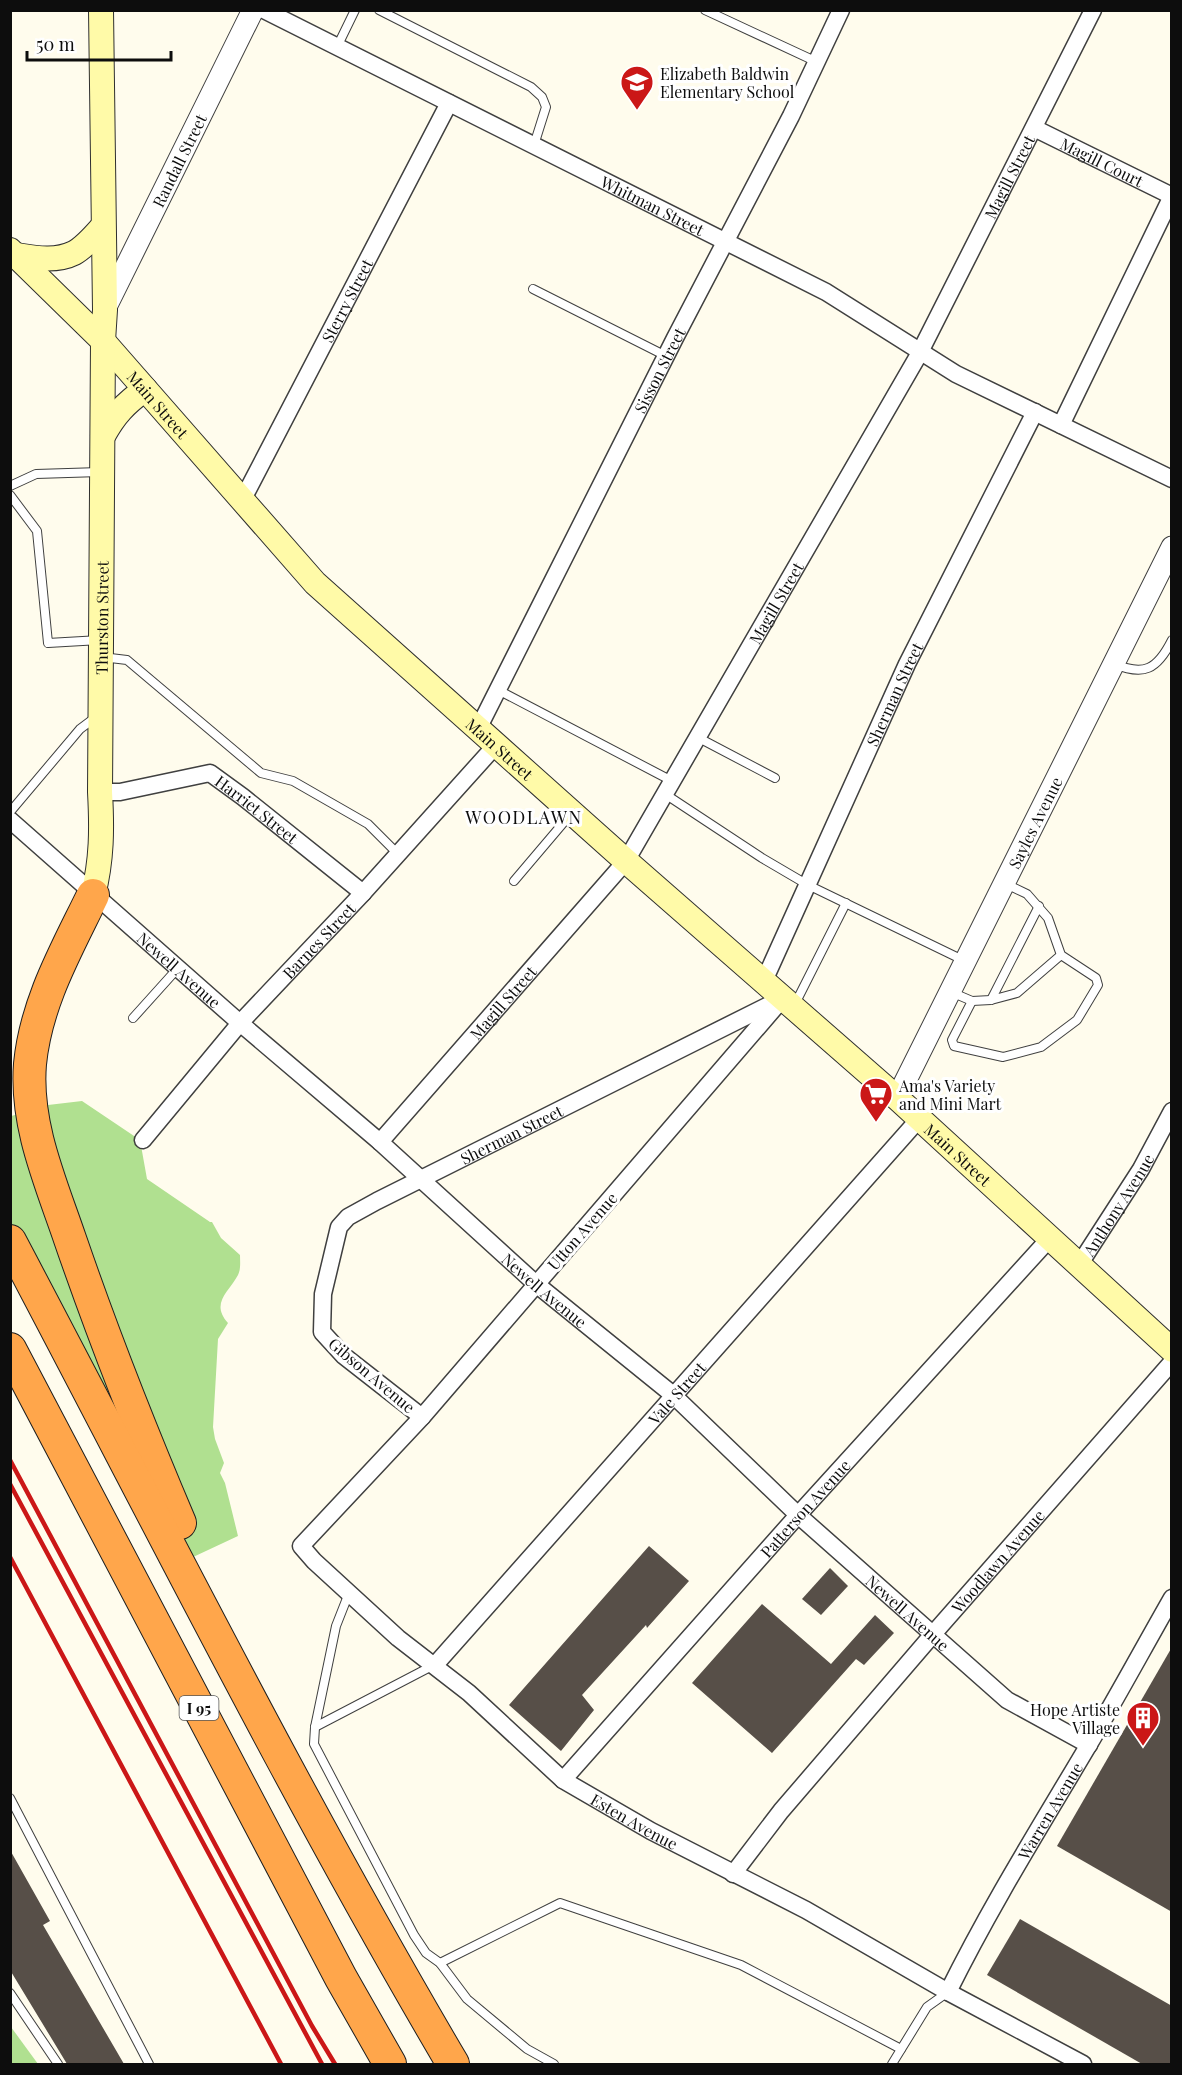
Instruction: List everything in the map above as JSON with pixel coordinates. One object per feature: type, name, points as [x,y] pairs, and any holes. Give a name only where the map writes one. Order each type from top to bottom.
[{"type":"highway","points":[[93,895],[54,974],[43,1005],[34,1042],[30,1064],[30,1089],[40,1152],[79,1265],[148,1447],[265,1725]]},
{"type":"highway","points":[[10,1241],[265,1725],[410,1991],[453,2064]]},
{"type":"highway","name":"I 95","points":[[10,1349],[341,1978],[390,2064]]},
{"type":"main road","points":[[101,10],[105,310],[103,341]]},
{"type":"main road","points":[[13,252],[38,259],[51,259],[75,253],[104,226]]},
{"type":"main road","name":"Main Street","points":[[13,252],[103,341],[315,583],[626,861],[897,1098],[1172,1350]]},
{"type":"main road","name":"Thurston Street","points":[[93,895],[100,868],[102,831],[100,792],[103,341]]},
{"type":"main road","points":[[102,436],[114,416],[127,402],[145,389]]},
{"type":"street","name":"Randall Street","points":[[105,310],[253,10]]},
{"type":"street","name":"Whitman Street","points":[[264,10],[826,292],[956,374],[1061,425]]},
{"type":"street","name":"Magill Street","points":[[380,1142],[626,861],[920,351],[1094,10]]},
{"type":"street","name":"Sisson Street","points":[[487,737],[498,690],[666,356],[791,116],[817,62],[837,12]]},
{"type":"street","name":"Sterry Street","points":[[243,499],[449,103]]},
{"type":"street","name":"Magill Court","points":[[1034,128],[1172,196]]},
{"type":"street","points":[[1172,196],[1061,425],[1172,479]]},
{"type":"street","name":"Sherman Street","points":[[764,981],[906,664],[1035,412]]},
{"type":"street","name":"Sayles Avenue","points":[[897,1098],[1113,663],[1169,560]]},
{"type":"street","name":"Barnes Street","points":[[142,1140],[240,1023],[398,854],[487,737]]},
{"type":"street","name":"Harriet Street","points":[[100,792],[120,792],[210,773],[363,893]]},
{"type":"street","name":"Newell Avenue","points":[[10,820],[240,1023],[380,1142],[536,1284],[672,1395],[798,1515],[1007,1700],[1089,1745]]},
{"type":"street","name":"Sherman Street","points":[[322,1332],[323,1294],[339,1227],[348,1217],[421,1179],[789,1003]]},
{"type":"street","name":"Utton Avenue","points":[[354,1490],[422,1417],[536,1284],[789,1003]]},
{"type":"street","name":"Anthony Avenue","points":[[1079,1265],[1140,1169],[1172,1111]]},
{"type":"street","name":"Vale Street","points":[[435,1665],[918,1119]]},
{"type":"street","name":"Patterson Avenue","points":[[563,1780],[798,1515],[1050,1238]]},
{"type":"street","name":"Gibson Avenue","points":[[322,1332],[344,1356],[422,1417]]},
{"type":"street","name":"Woodlawn Avenue","points":[[733,1874],[781,1811],[1172,1362]]},
{"type":"street","name":"Esten Avenue","points":[[354,1490],[302,1546],[398,1638],[469,1693],[563,1780],[651,1831],[806,1910],[948,1992],[1083,2064]]},
{"type":"street","name":"Warren Avenue","points":[[948,1992],[1032,1838],[1089,1745],[1172,1598]]},
{"type":"lane","points":[[337,47],[354,10]]},
{"type":"lane","points":[[379,10],[531,87],[542,96],[546,107],[534,145]]},
{"type":"lane","points":[[705,10],[817,62]]},
{"type":"lane","points":[[533,289],[666,356]]},
{"type":"lane","points":[[10,486],[36,474],[102,472]]},
{"type":"lane","points":[[10,495],[37,531],[48,643],[101,649],[127,660],[261,773],[293,781],[368,824],[398,854]]},
{"type":"lane","points":[[1113,663],[1129,670],[1142,670],[1153,666],[1163,657],[1172,640]]},
{"type":"lane","points":[[498,690],[668,788],[762,858],[807,885],[965,961]]},
{"type":"lane","points":[[10,812],[80,729],[101,713]]},
{"type":"lane","points":[[697,738],[775,778]]},
{"type":"lane","points":[[514,881],[572,813]]},
{"type":"lane","points":[[972,1001],[952,1040],[954,1046],[1003,1057],[1041,1047],[1077,1020],[1098,985],[1096,978],[1061,955],[1048,918],[1039,906],[1027,894],[1004,883]]},
{"type":"lane","points":[[789,1003],[846,903]]},
{"type":"lane","points":[[991,1000],[1039,906]]},
{"type":"lane","points":[[950,991],[972,1001],[991,1000],[1017,993],[1061,955]]},
{"type":"lane","points":[[132,1018],[178,968]]},
{"type":"lane","points":[[349,1593],[336,1626],[315,1727],[314,1744],[414,1935],[426,1953],[440,1963],[467,1999],[527,2049],[554,2064]]},
{"type":"lane","points":[[315,1727],[435,1665]]},
{"type":"lane","points":[[10,1798],[149,2064]]},
{"type":"lane","points":[[440,1963],[560,1903],[741,1965],[901,2049]]},
{"type":"lane","points":[[892,2064],[927,2007],[948,1992]]},
{"type":"lane","points":[[10,1993],[58,2064]]},
{"type":"green space","points":[[82,1101],[140,1140],[147,1179],[212,1222],[221,1238],[240,1255],[239,1273],[221,1304],[223,1316],[228,1323],[218,1339],[213,1427],[224,1463],[220,1473],[225,1483],[238,1536],[191,1558],[11,1243],[11,1116],[27,1112],[31,1107]]},
{"type":"green space","points":[[11,2027],[38,2064],[11,2064]]},
{"type":"building","points":[[649,1546],[689,1581],[582,1695],[594,1710],[561,1751],[509,1705]]},
{"type":"building","points":[[830,1568],[848,1586],[821,1615],[802,1599]]},
{"type":"building","points":[[762,1604],[831,1664],[875,1615],[894,1633],[864,1665],[856,1659],[772,1753],[692,1683]]},
{"type":"building","name":"Hope Artiste Village","points":[[1172,1647],[1172,1912],[1057,1846]]},
{"type":"building","points":[[10,1850],[50,1921],[43,1925],[124,2064],[67,2064],[10,1970]]},
{"type":"building","points":[[1020,1919],[1172,2006],[1172,2064],[1142,2064],[987,1975]]},
{"type":"railway","points":[[10,1460],[312,2026],[335,2064]]},
{"type":"railway","points":[[10,1484],[322,2064]]},
{"type":"railway","points":[[10,1557],[281,2064]]},
{"type":"place","name":"Elizabeth Baldwin Elementary School","points":[[637,111]]},
{"type":"place","name":"Ama's Variety and Mini Mart","points":[[876,1123]]},
{"type":"place","name":"Hope Artiste Village","points":[[1143,1747]]},
{"type":"district","name":"WOODLAWN","points":[[524,817]]}]
